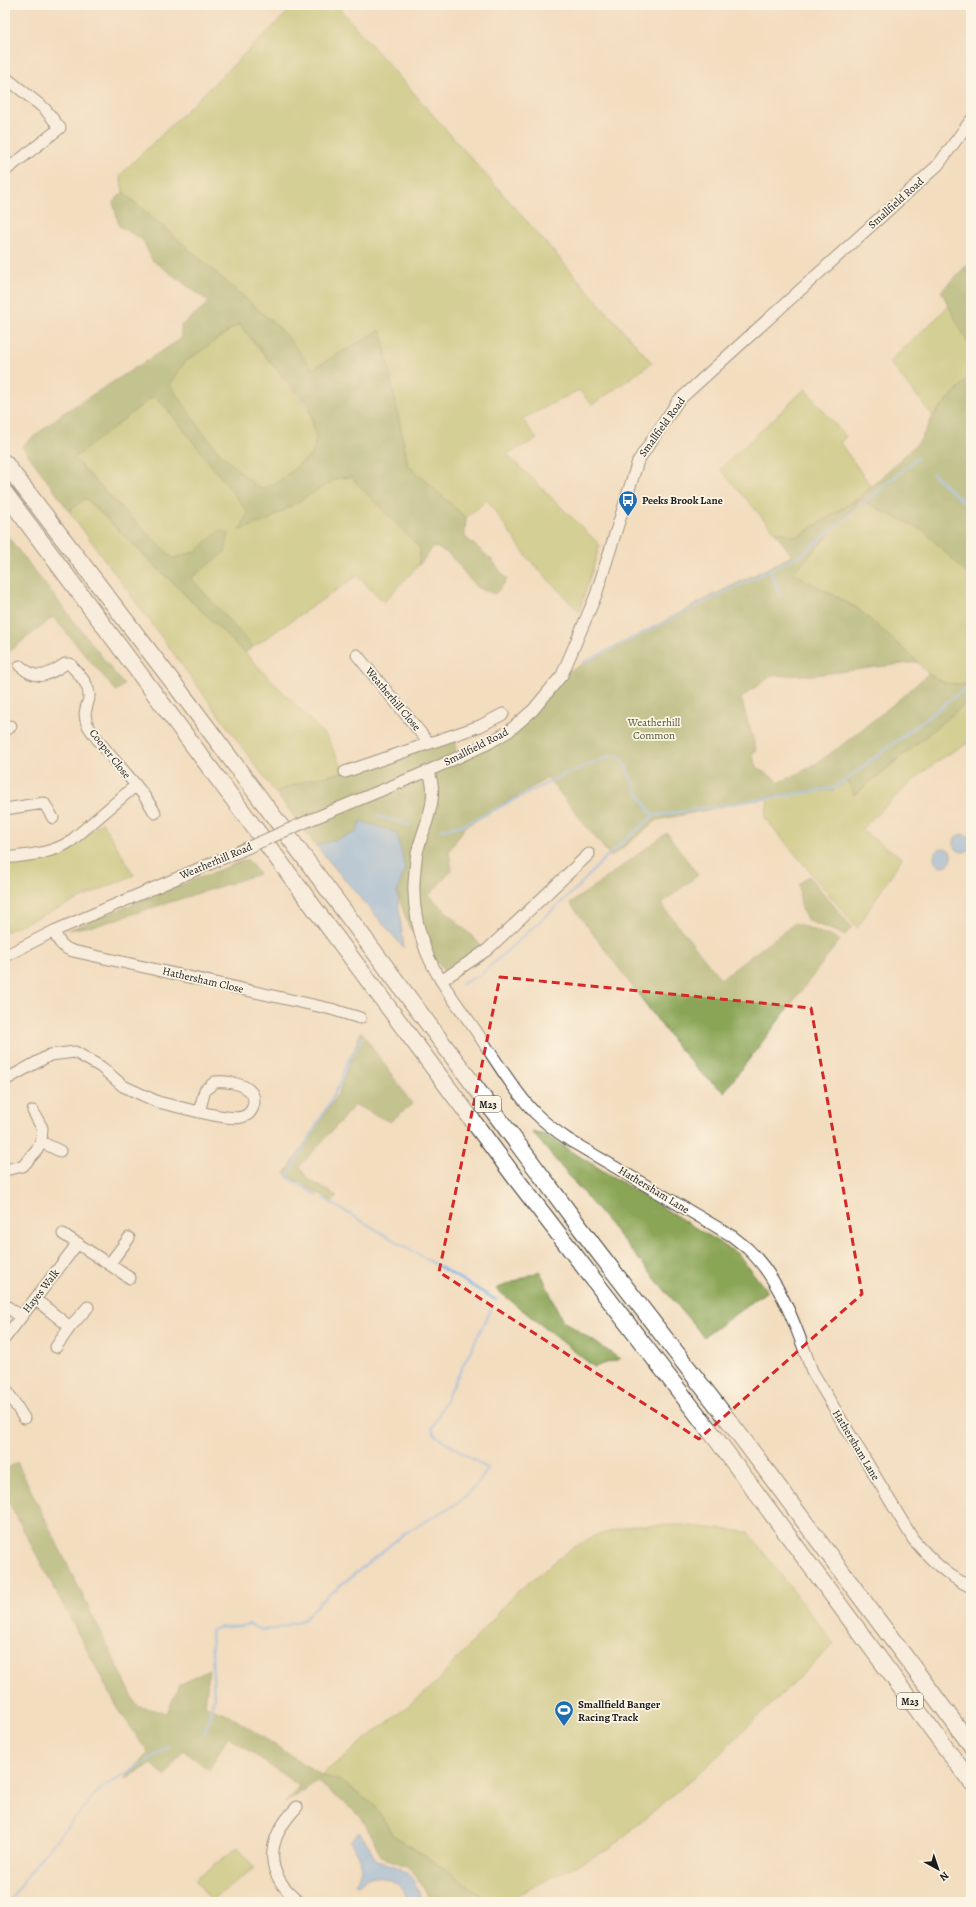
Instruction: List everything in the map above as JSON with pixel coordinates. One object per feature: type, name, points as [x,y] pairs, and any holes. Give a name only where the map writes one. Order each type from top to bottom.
[{"type":"highway","name":"M23","points":[[5,463],[195,711],[588,1238],[739,1434],[971,1745]]},
{"type":"highway","name":"M23","points":[[5,493],[517,1180],[720,1444],[849,1620],[971,1782]]},
{"type":"street","points":[[5,77],[45,109],[60,128],[5,171]]},
{"type":"street","name":"Smallfield Road","points":[[428,771],[489,743],[509,732],[533,710],[562,675],[596,595],[638,461],[678,402],[938,165],[971,120]]},
{"type":"street","name":"Weatherhill Close","points":[[357,655],[430,743]]},
{"type":"street","name":"Cooper Close","points":[[20,666],[27,672],[39,676],[54,673],[65,664],[70,664],[86,683],[89,691],[89,701],[84,716],[87,724],[135,786],[147,798],[154,813]]},
{"type":"street","name":"Weatherhill Close","points":[[345,772],[480,726],[503,714]]},
{"type":"street","points":[[480,726],[489,743]]},
{"type":"street","name":"Weatherhill Road","points":[[5,956],[54,931],[310,820],[428,771]]},
{"type":"street","name":"Hathersham Lane","points":[[428,771],[433,786],[433,796],[428,820],[417,854],[414,893],[416,916],[426,952],[441,981],[516,1089],[534,1112],[550,1126],[569,1140],[732,1236],[749,1250],[776,1286],[801,1340],[812,1370],[910,1534],[932,1561],[948,1575],[971,1587]]},
{"type":"street","name":"Cooper Close","points":[[5,858],[44,853],[62,846],[71,841],[135,786]]},
{"type":"street","points":[[5,809],[44,803],[53,818]]},
{"type":"street","points":[[441,981],[487,950],[589,854]]},
{"type":"street","name":"Hathersham Close","points":[[54,931],[61,945],[66,949],[73,951],[324,1007],[360,1018]]},
{"type":"street","points":[[6,1078],[50,1055],[75,1052],[101,1067],[123,1086],[158,1102],[199,1112],[237,1118],[244,1117],[253,1108],[253,1095],[243,1086],[215,1082],[205,1090],[199,1112]]},
{"type":"street","points":[[5,1170],[23,1166],[37,1150],[41,1142],[42,1128],[33,1111]]},
{"type":"street","points":[[41,1142],[60,1151]]},
{"type":"street","points":[[63,1234],[110,1263],[130,1278]]},
{"type":"street","points":[[110,1263],[129,1238]]},
{"type":"street","name":"Hayes Walk","points":[[5,1338],[78,1243]]},
{"type":"street","points":[[35,1299],[70,1327]]},
{"type":"street","points":[[5,1305],[21,1317]]},
{"type":"street","points":[[56,1347],[70,1327],[88,1306]]},
{"type":"street","points":[[5,1388],[24,1418]]},
{"type":"street","points":[[297,1807],[288,1816],[280,1828],[275,1840],[272,1858],[278,1881],[300,1902]]},
{"type":"highlighted area","points":[[500,977],[811,1008],[862,1294],[699,1439],[439,1272]]},
{"type":"green space","points":[[295,5],[336,5],[652,363],[592,405],[579,390],[522,419],[537,439],[507,454],[600,545],[579,612],[527,557],[487,500],[466,518],[408,465],[381,330],[312,370],[284,332],[123,192],[120,175]]},
{"type":"green space","points":[[123,192],[284,332],[312,369],[381,330],[408,465],[466,518],[465,537],[492,560],[507,580],[495,594],[477,587],[452,558],[440,549],[433,547],[418,566],[420,548],[351,477],[338,478],[268,520],[240,530],[248,512],[168,410],[154,396],[74,458],[100,487],[173,558],[197,551],[219,530],[229,533],[225,552],[191,578],[253,647],[245,653],[86,498],[69,511],[22,446],[62,414],[181,339],[181,326],[209,302],[152,260],[143,240],[119,226],[113,202]],"holes":[[[239,324],[309,407],[316,437],[313,453],[278,482],[261,489],[222,455],[202,431],[182,401],[169,385],[185,362]]]},
{"type":"green space","points":[[971,261],[971,349],[941,291]]},
{"type":"green space","points":[[950,305],[971,349],[971,375],[933,416],[889,362]]},
{"type":"green space","points":[[239,324],[427,556],[384,602],[357,576],[253,647],[74,458],[185,362]]},
{"type":"green space","points":[[971,375],[971,578],[924,531],[858,499],[920,441],[933,416]]},
{"type":"green space","points":[[805,389],[846,437],[840,443],[871,486],[858,498],[971,498],[971,685],[945,683],[928,674],[918,662],[857,608],[793,573],[856,505],[857,499],[797,537],[774,531],[720,469]]},
{"type":"green space","points":[[85,498],[245,653],[326,736],[345,772],[308,780],[275,792],[69,511]]},
{"type":"green space","name":"Weatherhill Common","points":[[858,499],[856,505],[793,573],[858,609],[918,662],[814,675],[771,676],[741,698],[756,749],[752,755],[758,768],[779,782],[800,773],[838,748],[928,674],[945,683],[971,685],[965,704],[854,795],[848,780],[834,790],[772,796],[658,820],[611,857],[548,778],[465,827],[449,851],[452,870],[429,895],[483,947],[444,971],[409,927],[397,892],[405,869],[356,833],[316,846],[275,792],[308,780],[345,772],[456,735],[456,758],[509,732],[562,675],[710,597],[792,556],[774,531],[797,537]]},
{"type":"green space","points":[[5,533],[124,685],[116,691],[53,617],[5,655]]},
{"type":"green space","points":[[971,688],[971,742],[941,759],[926,770],[899,793],[861,830],[902,858],[857,928],[765,818],[768,798],[835,788],[848,780],[855,795],[965,704]]},
{"type":"green space","points":[[102,822],[134,875],[5,932],[5,864],[36,861],[67,852]]},
{"type":"green space","points":[[667,833],[698,875],[661,904],[721,979],[795,923],[840,940],[724,1092],[700,1072],[677,1046],[570,903]]},
{"type":"green space","points":[[247,859],[259,874],[98,925],[68,930]]},
{"type":"green space","points":[[809,876],[852,927],[845,935],[808,921],[801,909],[799,884]]},
{"type":"green space","points":[[361,1031],[412,1104],[390,1122],[355,1105],[300,1166],[307,1179],[337,1196],[333,1202],[285,1174],[339,1092]]},
{"type":"green space","points":[[532,1132],[545,1135],[738,1254],[767,1291],[704,1337]]},
{"type":"green space","points":[[540,1271],[562,1320],[620,1359],[594,1367],[496,1289]]},
{"type":"green space","points":[[17,1462],[137,1706],[167,1713],[179,1685],[209,1670],[205,1706],[227,1714],[321,1775],[339,1780],[374,1805],[393,1835],[451,1873],[490,1902],[454,1902],[449,1896],[437,1902],[431,1902],[422,1884],[407,1866],[381,1857],[373,1838],[360,1816],[317,1781],[284,1804],[299,1786],[228,1736],[209,1770],[183,1750],[165,1776],[152,1764],[124,1779],[148,1752],[117,1707],[5,1495],[5,1470]]},
{"type":"green space","name":"Smallfield Banger Racing Track","points":[[682,1525],[748,1532],[834,1644],[704,1769],[609,1849],[503,1902],[490,1902],[451,1873],[393,1835],[374,1805],[321,1775],[433,1686],[517,1592],[572,1548],[594,1536],[631,1526]]},
{"type":"green space","points":[[238,1847],[254,1868],[211,1901],[195,1879]]},
{"type":"water","points":[[361,821],[397,833],[405,869],[397,892],[404,948],[316,846],[356,833]]},
{"type":"water","points":[[963,834],[969,837],[972,843],[969,849],[963,852],[957,849],[954,843],[957,837]]},
{"type":"water","points":[[943,848],[949,851],[952,857],[949,863],[943,866],[937,863],[934,857],[937,851]]},
{"type":"water","points":[[359,1832],[369,1846],[376,1861],[392,1865],[410,1876],[414,1881],[420,1897],[417,1902],[404,1902],[406,1895],[400,1886],[381,1877],[370,1876],[358,1885],[355,1884],[360,1872],[361,1862],[350,1842]]},
{"type":"waterway","points":[[582,663],[804,553],[917,458]]},
{"type":"waterway","points":[[933,474],[971,509]]},
{"type":"waterway","points":[[770,571],[780,596]]},
{"type":"waterway","points":[[461,984],[480,975],[576,889],[605,858],[653,816],[835,788],[971,684]]},
{"type":"waterway","points":[[442,830],[469,823],[559,777],[612,755],[622,758],[637,791],[653,816]]},
{"type":"waterway","points":[[378,816],[410,825]]},
{"type":"waterway","points":[[317,1195],[287,1177],[340,1084],[347,1063],[362,1038]]},
{"type":"waterway","points":[[324,1199],[496,1300]]},
{"type":"waterway","points":[[205,1733],[214,1697],[211,1631],[220,1627],[244,1626],[249,1624],[261,1630],[275,1629],[305,1619],[320,1602],[405,1533],[458,1503],[476,1486],[488,1469],[435,1435],[432,1428],[492,1307]]},
{"type":"waterway","points":[[9,1902],[37,1862],[100,1789],[169,1746]]},
{"type":"place","name":"Peeks Brook Lane","points":[[628,517]]},
{"type":"place","name":"Smallfield Banger Racing Track","points":[[564,1727]]}]
